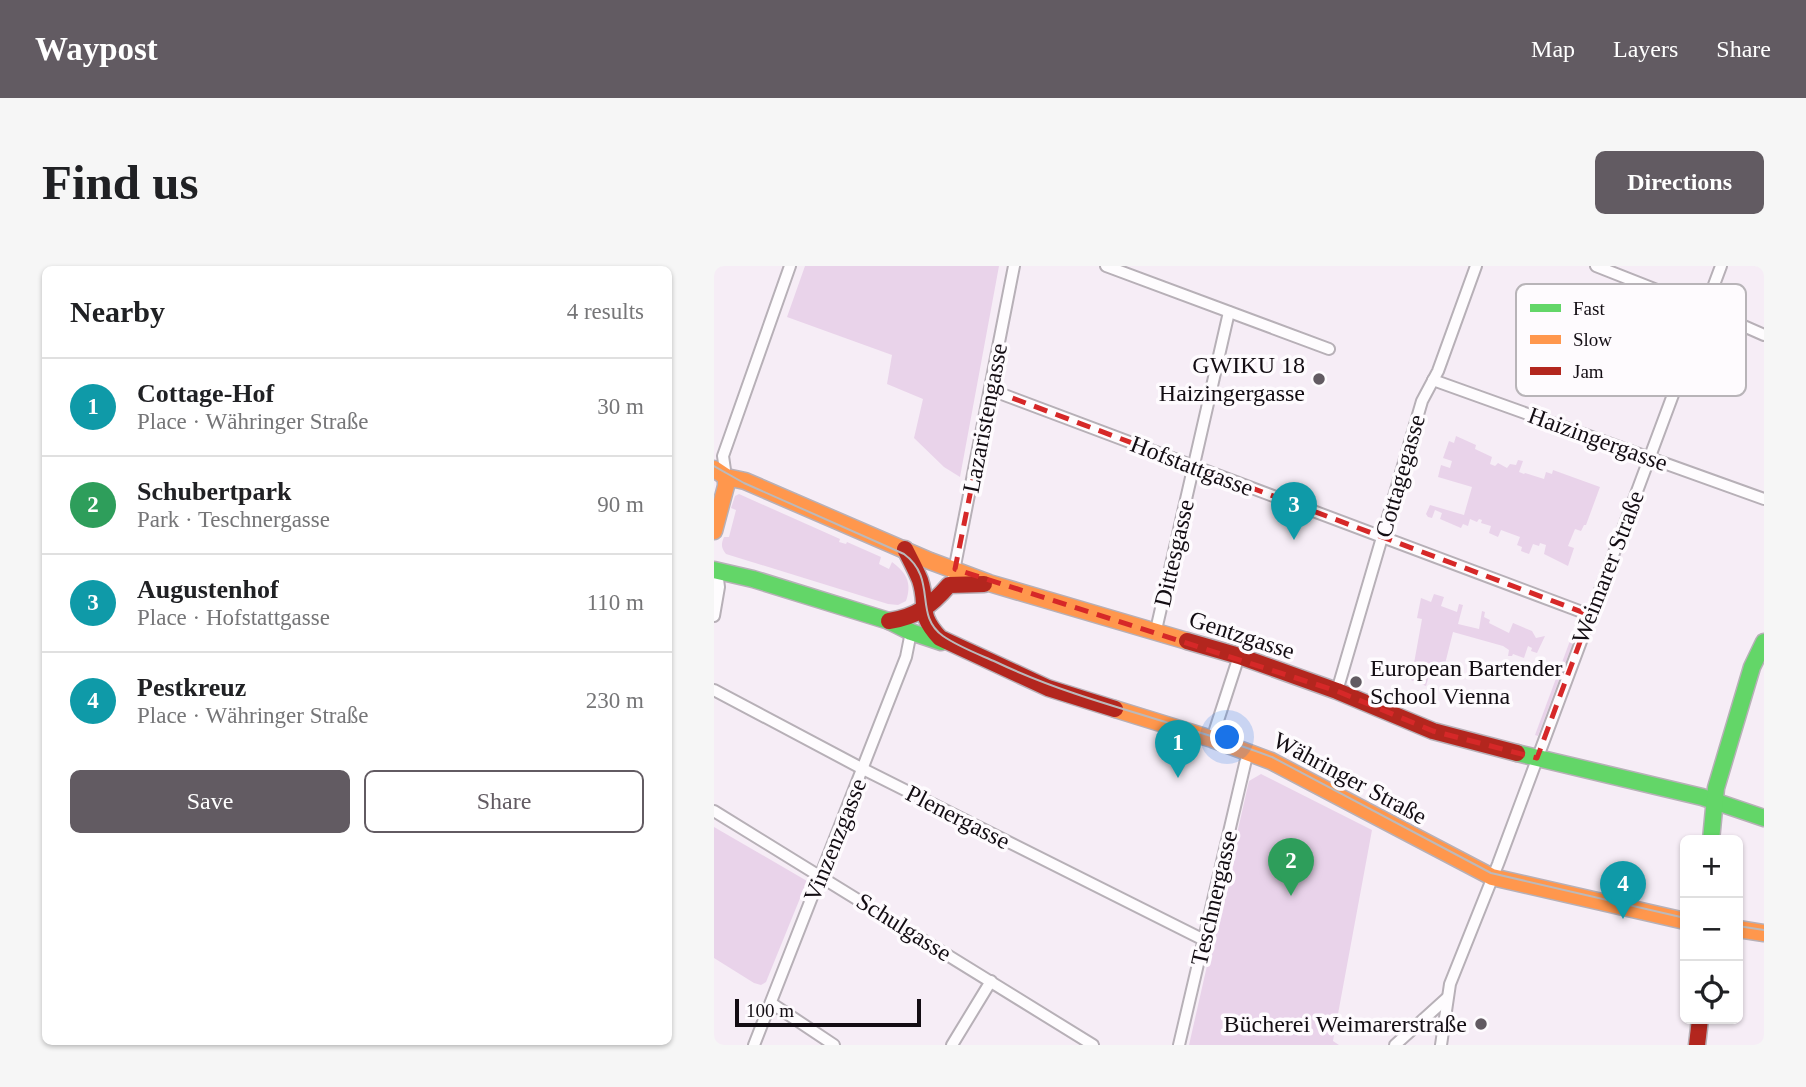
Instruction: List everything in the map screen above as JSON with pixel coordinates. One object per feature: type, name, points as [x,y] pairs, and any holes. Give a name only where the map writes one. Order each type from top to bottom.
[{"type":"main road","points":[[714,531],[726,486],[720,473]]},
{"type":"main road","points":[[720,473],[755,485],[905,549],[952,577],[924,612],[915,617],[889,621]]},
{"type":"main road","points":[[905,549],[921,582],[924,612]]},
{"type":"main road","name":"Währinger Straße","points":[[715,566],[889,621],[1048,688],[1248,751],[1288,769],[1492,877],[1680,920]]},
{"type":"main road","name":"Gentzgasse","points":[[952,577],[978,586],[989,583],[1239,656],[1337,691],[1433,731],[1713,800],[1764,818]]},
{"type":"main road","name":"Währinger Straße","points":[[924,612],[928,625],[935,634],[958,648]]},
{"type":"main road","points":[[1711,835],[1713,800],[1752,667],[1764,642]]},
{"type":"main road","points":[[1743,930],[1764,933]]},
{"type":"main road","points":[[1697,1045],[1699,1024]]},
{"type":"street","points":[[720,473],[723,456],[790,266]]},
{"type":"street","name":"Lazaristengasse","points":[[952,577],[1014,266]]},
{"type":"street","points":[[1107,266],[1329,349]]},
{"type":"street","name":"Cottagegasse","points":[[1337,691],[1422,401],[1438,371],[1476,266]]},
{"type":"street","points":[[1596,266],[1642,284]]},
{"type":"street","name":"Weimarer Straße","points":[[1714,284],[1721,266]]},
{"type":"street","name":"Dittesgasse","points":[[1156,630],[1229,312]]},
{"type":"street","points":[[1746,327],[1764,335]]},
{"type":"street","name":"Haizingergasse","points":[[1433,380],[1764,499]]},
{"type":"street","name":"Hofstattgasse","points":[[991,390],[1590,615]]},
{"type":"street","name":"Weimarer Straße","points":[[1395,1045],[1447,998],[1450,984],[1673,396]]},
{"type":"street","points":[[714,616],[719,587],[715,566]]},
{"type":"street","name":"Vinzenzgasse","points":[[754,1045],[906,657],[911,632]]},
{"type":"street","points":[[1212,739],[1239,656]]},
{"type":"street","name":"Plenergasse","points":[[714,690],[863,769],[1204,940]]},
{"type":"street","name":"Teschnergasse","points":[[1179,1045],[1248,751]]},
{"type":"street","name":"Schulgasse","points":[[714,811],[1088,1044]]},
{"type":"street","points":[[952,1045],[990,981]]},
{"type":"street","points":[[1441,1045],[1447,998]]},
{"type":"street","points":[[771,1003],[834,1045]]},
{"type":"highlighted area","points":[[991,390],[1590,615],[1537,758],[1433,731],[1337,691],[955,569]]},
{"type":"shaded area","points":[[805,266],[999,266],[960,477],[944,467],[914,438],[923,399],[887,384],[892,355],[787,317]]},
{"type":"shaded area","points":[[1456,436],[1476,445],[1475,449],[1492,457],[1490,464],[1495,466],[1498,463],[1507,468],[1510,464],[1516,465],[1518,460],[1523,461],[1519,472],[1524,474],[1544,479],[1546,472],[1552,474],[1553,470],[1600,487],[1586,525],[1581,531],[1575,529],[1568,546],[1574,548],[1568,566],[1544,554],[1546,545],[1540,543],[1539,546],[1533,544],[1529,554],[1521,551],[1522,547],[1517,545],[1520,537],[1501,530],[1498,537],[1489,533],[1491,526],[1481,523],[1482,520],[1477,522],[1470,519],[1468,526],[1463,524],[1461,528],[1440,519],[1442,513],[1435,510],[1432,518],[1428,517],[1426,514],[1430,505],[1464,515],[1472,487],[1438,477],[1441,465],[1450,468],[1452,461],[1443,458],[1449,441],[1454,443]]},
{"type":"shaded area","points":[[739,494],[840,539],[839,542],[847,542],[881,557],[879,564],[889,569],[892,562],[907,579],[906,601],[898,605],[888,604],[726,554],[722,542],[724,537],[729,537],[736,510],[731,508],[735,496]]},
{"type":"shaded area","points":[[1434,594],[1444,597],[1441,606],[1457,612],[1459,604],[1463,605],[1458,624],[1479,629],[1482,611],[1485,612],[1484,617],[1490,620],[1489,623],[1509,633],[1513,623],[1532,631],[1536,638],[1545,636],[1537,653],[1531,651],[1532,648],[1528,646],[1524,658],[1513,654],[1508,656],[1509,650],[1503,646],[1453,632],[1444,668],[1432,665],[1426,686],[1411,680],[1422,619],[1417,618],[1421,598],[1431,602]]},
{"type":"shaded area","points":[[1577,622],[1580,624],[1538,736],[1535,735]]},
{"type":"shaded area","points":[[1261,774],[1372,830],[1333,1041],[1339,1045],[1189,1045],[1249,781]]},
{"type":"shaded area","points":[[714,827],[807,881],[766,982],[761,985],[714,958]]},
{"type":"tram line","points":[[714,466],[744,483],[904,554],[920,574],[926,607],[934,627],[956,644],[1063,690],[1272,757],[1491,873],[1680,917]]},
{"type":"tram line","points":[[1743,927],[1764,930]]},
{"type":"traffic: fast","points":[[714,570],[753,579],[889,621],[941,642]]},
{"type":"traffic: fast","points":[[1711,835],[1716,788],[1752,667],[1764,642]]},
{"type":"traffic: fast","points":[[1517,753],[1702,797],[1764,818]]},
{"type":"traffic: slow","points":[[714,469],[726,477],[745,481],[930,561],[989,583],[1187,641]]},
{"type":"traffic: slow","points":[[714,531],[726,477]]},
{"type":"traffic: slow","points":[[1115,709],[1212,739],[1271,761],[1492,877],[1680,920]]},
{"type":"traffic: slow","points":[[1743,930],[1764,933]]},
{"type":"traffic: jam","points":[[905,549],[920,580],[925,615],[940,638],[1048,688],[1115,709]]},
{"type":"traffic: jam","points":[[889,621],[907,617],[922,609],[949,585],[984,584]]},
{"type":"traffic: jam","points":[[1187,641],[1239,656],[1337,691],[1433,731],[1517,753]]},
{"type":"traffic: jam","points":[[1697,1045],[1699,1024]]},
{"type":"place","name":"GWIKU 18 Haizingergasse","points":[[1319,379]]},
{"type":"place","name":"Augustenhof","points":[[1294,540]]},
{"type":"place","name":"European Bartender School Vienna","points":[[1356,682]]},
{"type":"place","name":"Cottage-Hof","points":[[1178,778]]},
{"type":"place","name":"Schubertpark","points":[[1291,896]]},
{"type":"place","name":"Pestkreuz","points":[[1623,919]]},
{"type":"place","name":"Bücherei Weimarerstraße","points":[[1481,1024]]}]
